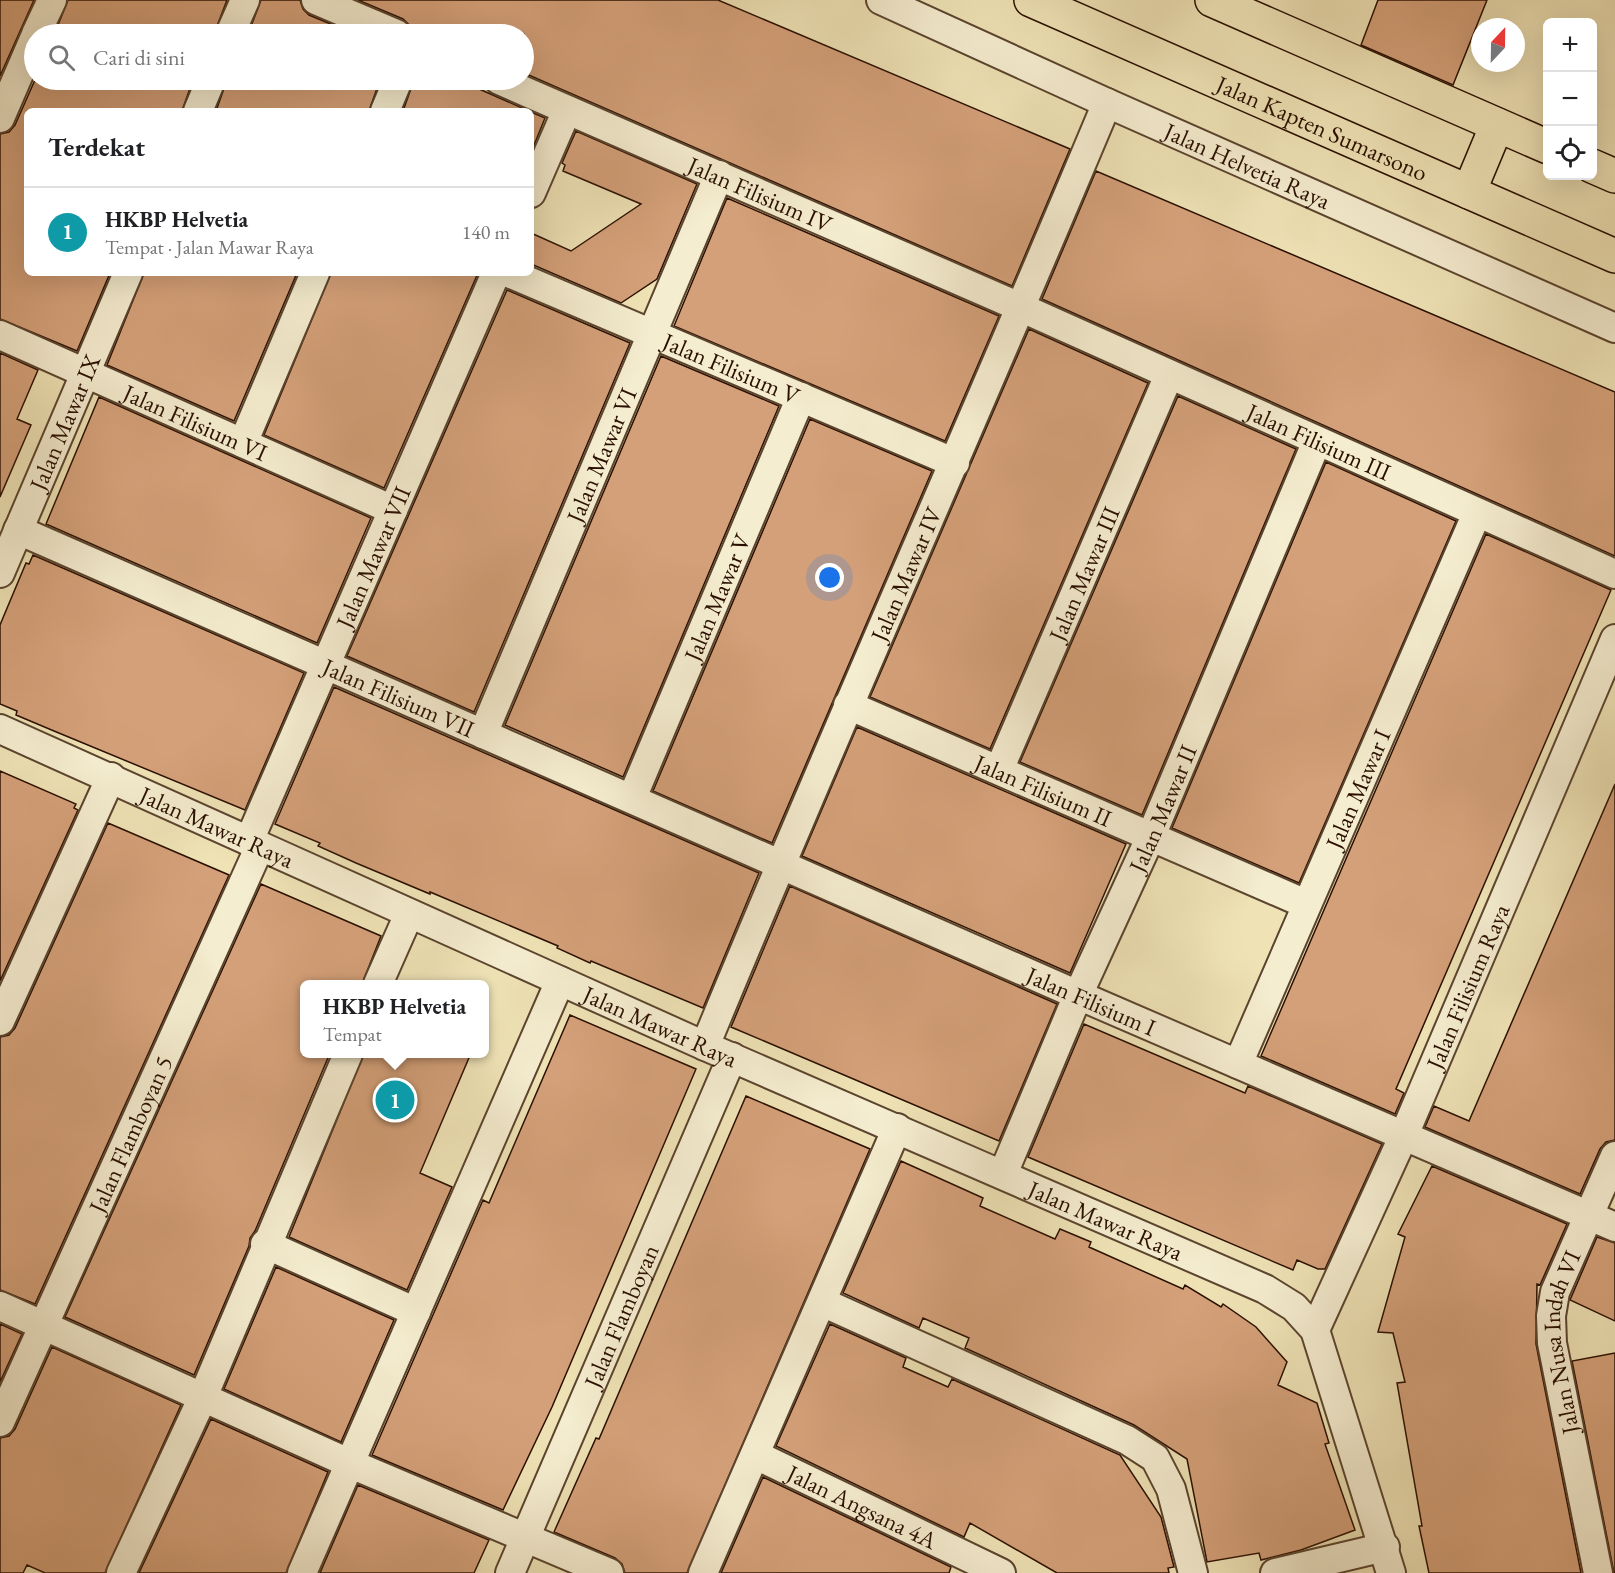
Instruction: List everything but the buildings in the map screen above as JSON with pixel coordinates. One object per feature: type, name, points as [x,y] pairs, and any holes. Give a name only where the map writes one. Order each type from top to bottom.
[{"type":"highway","name":"Jalan Kapten Sumarsono","points":[[1031,0],[1615,255]]},
{"type":"highway","points":[[1212,0],[1543,145]]},
{"type":"highway","points":[[1469,192],[1497,124]]},
{"type":"highway","points":[[1597,168],[1615,176]]},
{"type":"street","points":[[41,24],[52,0]]},
{"type":"street","points":[[234,24],[245,0]]},
{"type":"street","points":[[316,0],[372,24]]},
{"type":"street","name":"Jalan Helvetia Raya","points":[[881,0],[1107,104],[1615,328]]},
{"type":"street","points":[[0,117],[24,62]]},
{"type":"street","points":[[199,108],[207,90]]},
{"type":"street","points":[[386,108],[394,90]]},
{"type":"street","name":"Jalan Filisium IV","points":[[521,90],[1022,308]]},
{"type":"street","name":"Jalan Mawar IV","points":[[705,1046],[780,863],[1022,308],[1107,104]]},
{"type":"street","points":[[534,186],[567,110]]},
{"type":"street","name":"Jalan Mawar VI","points":[[483,735],[718,176]]},
{"type":"street","name":"Jalan Mawar IX","points":[[0,573],[127,276]]},
{"type":"street","points":[[243,443],[314,276]]},
{"type":"street","name":"Jalan Mawar VII","points":[[255,844],[325,665],[495,276]]},
{"type":"street","name":"Jalan Filisium V","points":[[516,276],[955,463]]},
{"type":"street","name":"Jalan Filisium III","points":[[1022,308],[1615,574]]},
{"type":"street","name":"Jalan Filisium VI","points":[[0,335],[393,510]]},
{"type":"street","name":"Jalan Mawar III","points":[[999,770],[1169,375]]},
{"type":"street","name":"Jalan Mawar V","points":[[632,798],[801,398]]},
{"type":"street","name":"Jalan Mawar II","points":[[1003,1174],[1078,995],[1151,836],[1317,441]]},
{"type":"street","name":"Jalan Mawar I","points":[[1238,1064],[1477,513]]},
{"type":"street","name":"Jalan Filisium VII","points":[[18,530],[780,863]]},
{"type":"street","name":"Jalan Filisium Raya","points":[[1315,1330],[1404,1135],[1615,639]]},
{"type":"street","name":"Jalan Filisium II","points":[[848,705],[1306,904]]},
{"type":"street","name":"Jalan Mawar Raya","points":[[0,729],[705,1046],[1265,1289],[1294,1307],[1315,1330]]},
{"type":"street","points":[[0,1021],[111,777]]},
{"type":"street","name":"Jalan Flamboyan 5","points":[[0,1422],[255,844]]},
{"type":"street","name":"Jalan Filisium I","points":[[780,863],[1078,995],[1615,1227]]},
{"type":"street","points":[[380,980],[409,914]]},
{"type":"street","points":[[302,1573],[560,981]]},
{"type":"street","name":"Jalan Flamboyan","points":[[510,1573],[732,1057]]},
{"type":"street","points":[[121,1573],[202,1399],[346,1058]]},
{"type":"street","points":[[703,1573],[897,1128]]},
{"type":"street","name":"Jalan Nusa Indah VI","points":[[1598,1573],[1552,1343],[1551,1316],[1555,1292],[1615,1156]]},
{"type":"street","points":[[266,1244],[416,1312]]},
{"type":"street","points":[[822,1302],[1127,1440],[1155,1458],[1171,1489],[1193,1573]]},
{"type":"street","points":[[0,1306],[202,1399],[609,1573]]},
{"type":"street","points":[[1275,1573],[1388,1560],[1315,1330]]},
{"type":"street","name":"Jalan Angsana 4A","points":[[756,1455],[1001,1573]]},
{"type":"place","name":"HKBP Helvetia","points":[[395,1100]]}]
